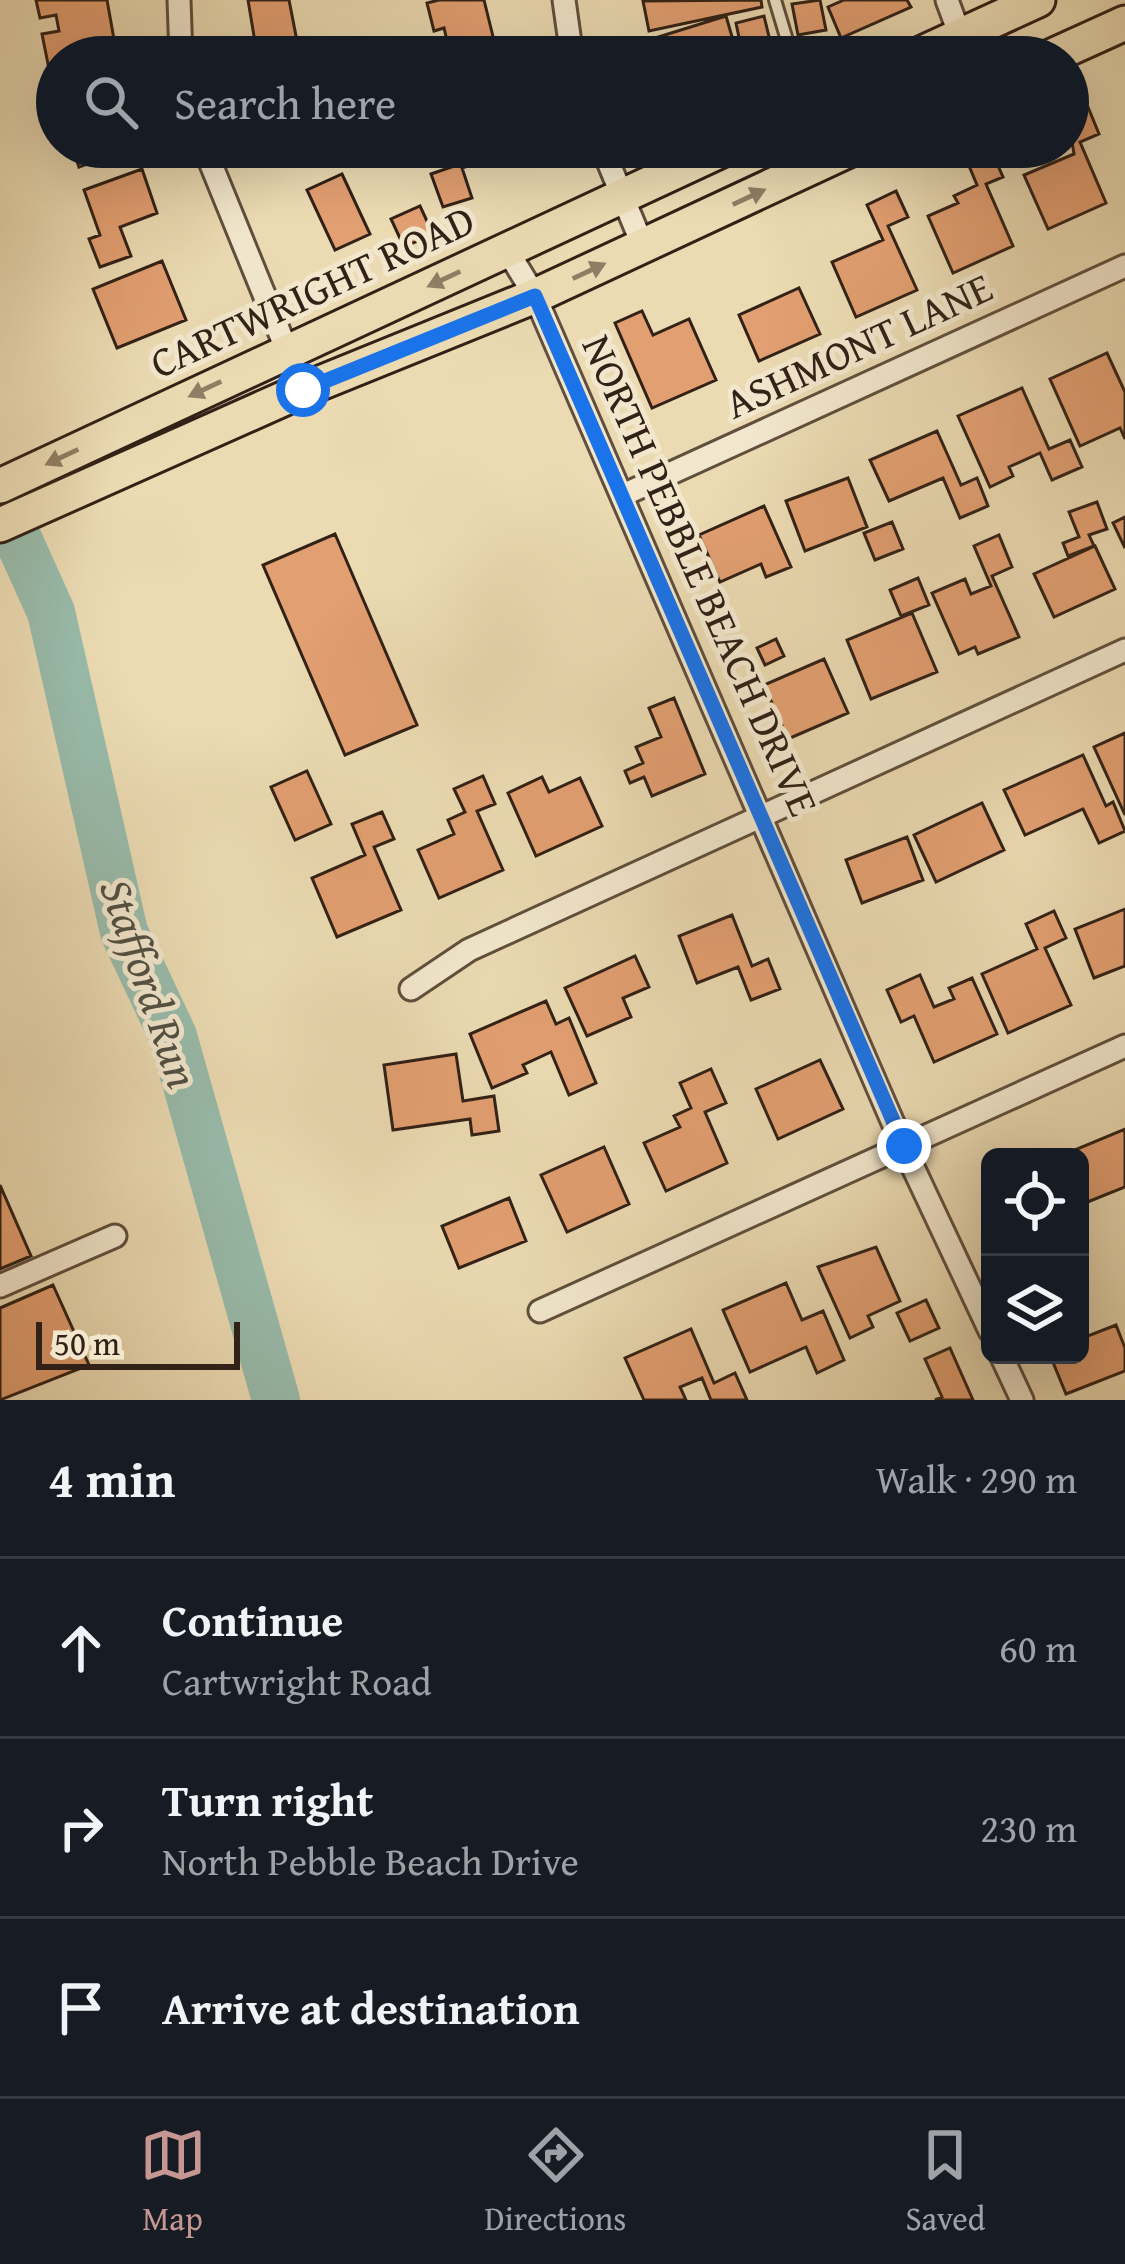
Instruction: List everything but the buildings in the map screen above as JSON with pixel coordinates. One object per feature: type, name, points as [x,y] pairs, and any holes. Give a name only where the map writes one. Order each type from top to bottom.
[{"type":"main road","points":[[979,36],[1038,0]]},
{"type":"main road","points":[[1089,39],[1125,23]]},
{"type":"main road","name":"CARTWRIGHT ROAD","points":[[0,486],[684,168]]},
{"type":"main road","name":"CARTWRIGHT ROAD","points":[[0,525],[303,390],[535,296],[810,168]]},
{"type":"street","points":[[178,0],[180,36]]},
{"type":"street","points":[[563,0],[569,36]]},
{"type":"street","points":[[947,0],[960,36]]},
{"type":"street","points":[[212,168],[303,390]]},
{"type":"street","points":[[609,168],[643,246]]},
{"type":"street","name":"NORTH PEBBLE BEACH DRIVE","points":[[507,250],[535,296],[764,814],[904,1146],[981,1312]]},
{"type":"street","name":"ASHMONT LANE","points":[[622,495],[1125,266]]},
{"type":"street","points":[[411,989],[469,950],[1125,650]]},
{"type":"street","points":[[540,1311],[1125,1046]]},
{"type":"street","points":[[0,1286],[116,1236]]},
{"type":"street","points":[[1005,1364],[1022,1400]]},
{"type":"lane","points":[[775,0],[786,36]]},
{"type":"waterway","name":"Stafford Run","points":[[0,499],[51,612],[124,932],[173,1036],[276,1400]]},
{"type":"route","points":[[303,390],[535,296],[764,814],[904,1146]]}]
